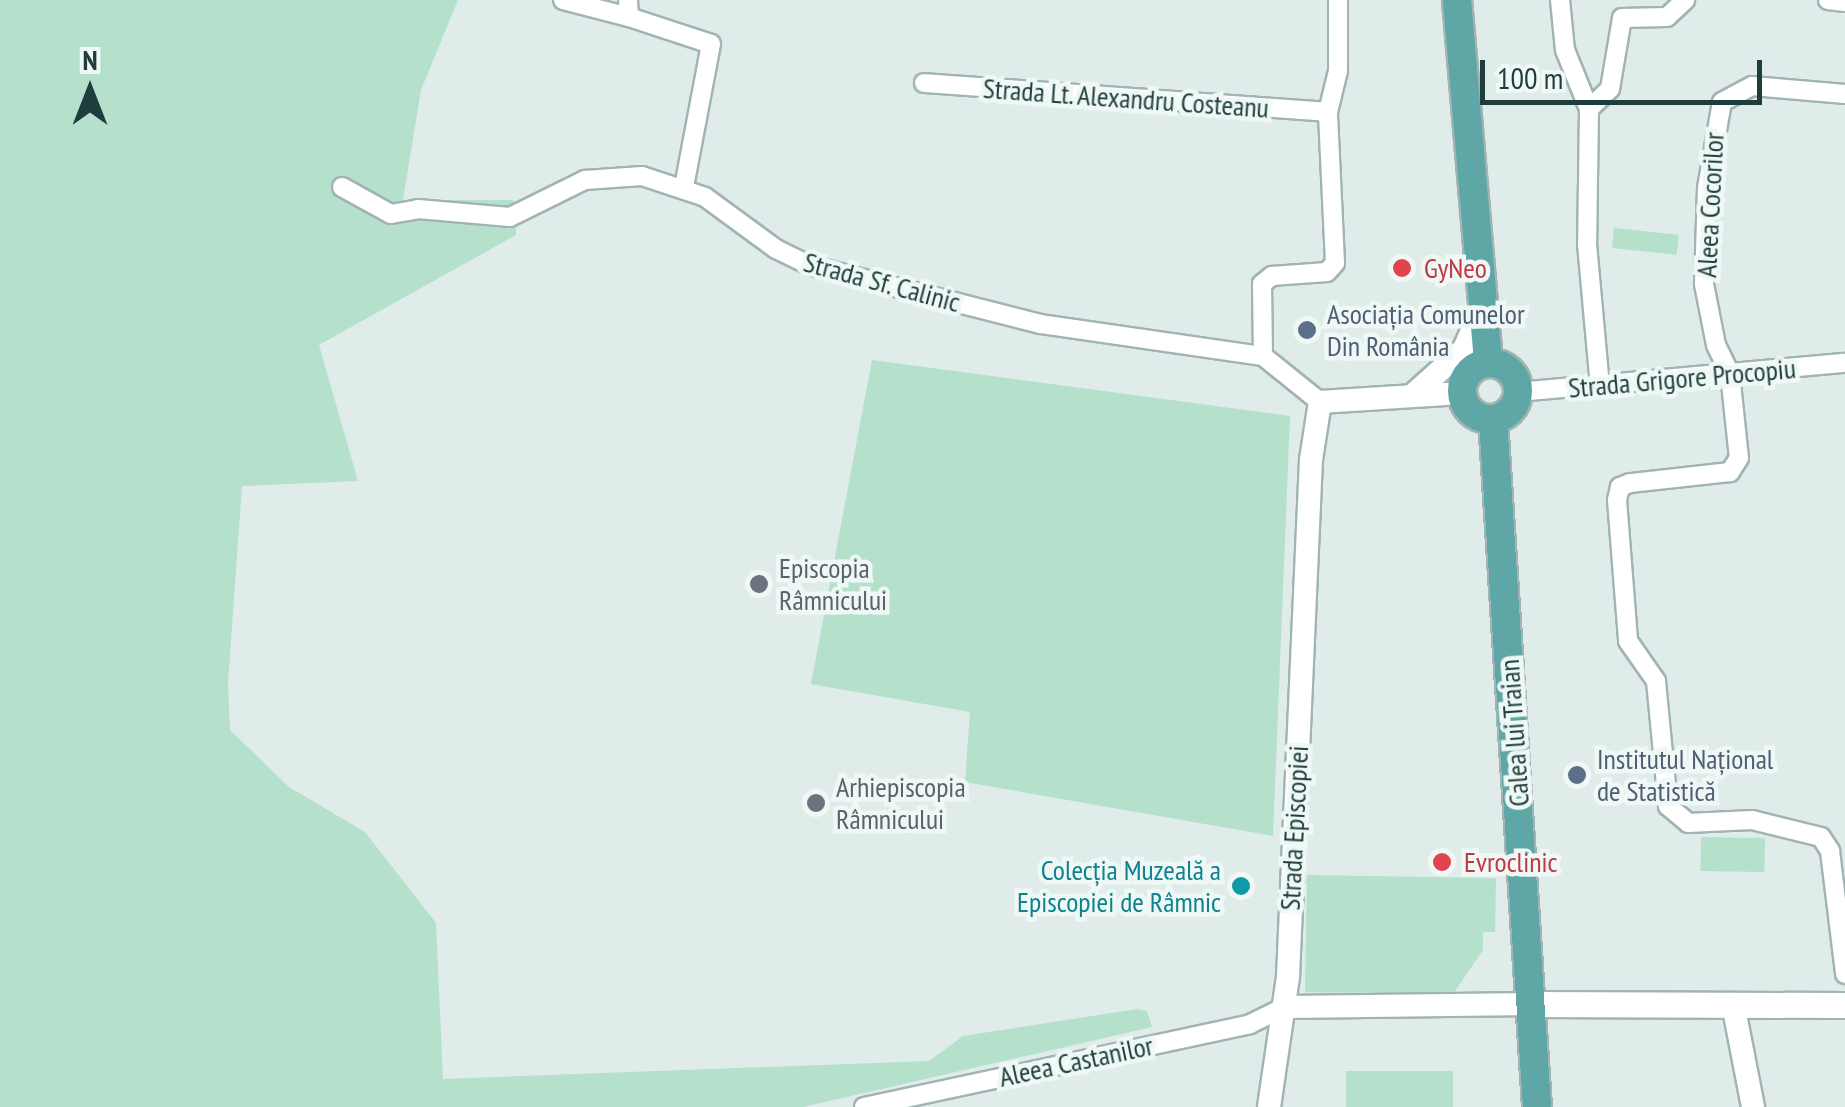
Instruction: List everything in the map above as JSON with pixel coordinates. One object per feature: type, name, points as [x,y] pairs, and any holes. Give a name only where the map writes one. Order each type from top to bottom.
[{"type":"main road","points":[[1456,0],[1488,363]]},
{"type":"main road","points":[[1488,363],[1506,368],[1518,392],[1508,413],[1492,418],[1469,409],[1462,393],[1472,370],[1488,363]]},
{"type":"main road","name":"Calea lui Traian","points":[[1492,418],[1537,1107]]},
{"type":"main road","points":[[1533,1004],[1845,1006]]},
{"type":"street","points":[[562,0],[629,8],[711,44],[684,188]]},
{"type":"street","points":[[1338,0],[1338,71],[1328,112],[1335,262],[1327,272],[1272,276],[1262,284],[1263,356],[1320,402],[1462,393]]},
{"type":"street","points":[[1560,0],[1564,50],[1589,109],[1586,244],[1600,386]]},
{"type":"street","points":[[1589,109],[1610,89],[1622,18],[1668,17],[1685,0]]},
{"type":"street","points":[[1828,0],[1845,2]]},
{"type":"street","name":"Strada Lt. Alexandru Costeanu","points":[[924,83],[1328,112]]},
{"type":"street","name":"Aleea Cocorilor","points":[[1730,374],[1711,329],[1704,284],[1716,114],[1740,87],[1845,94]]},
{"type":"street","name":"Strada Sf. Calinic","points":[[342,188],[391,214],[418,209],[510,217],[601,175],[628,174],[684,188],[809,265],[1040,324],[1263,356]]},
{"type":"street","points":[[1412,395],[1464,348],[1482,308]]},
{"type":"street","name":"Strada Grigore Procopiu","points":[[1518,392],[1845,363]]},
{"type":"street","points":[[1730,374],[1736,466],[1630,483],[1620,488],[1617,500],[1628,641],[1656,682],[1668,806],[1688,823],[1752,820],[1807,829],[1830,851],[1845,974]]},
{"type":"street","name":"Strada Episcopiei","points":[[1269,1107],[1285,1007],[1311,460],[1320,402]]},
{"type":"street","points":[[1285,1007],[1533,1004]]},
{"type":"street","points":[[1733,1004],[1753,1107]]},
{"type":"street","name":"Aleea Castanilor","points":[[864,1107],[1250,1024],[1285,1007]]},
{"type":"green space","points":[[0,0],[458,0],[421,90],[403,200],[514,200],[516,235],[319,345],[358,481],[242,486],[228,683],[230,730],[289,787],[365,832],[436,923],[443,1079],[929,1061],[963,1036],[1137,1009],[1147,1011],[1152,1027],[803,1107],[0,1107]]},
{"type":"green space","points":[[1614,228],[1679,235],[1677,255],[1612,248]]},
{"type":"green space","points":[[872,360],[1290,416],[1273,836],[965,782],[970,712],[811,684]]},
{"type":"green space","points":[[1701,837],[1765,838],[1764,872],[1700,871]]},
{"type":"green space","points":[[1307,875],[1496,878],[1495,932],[1483,932],[1483,950],[1453,994],[1305,992]]},
{"type":"green space","points":[[1346,1071],[1453,1071],[1453,1107],[1346,1107]]},
{"type":"place","name":"GyNeo","points":[[1402,268]]},
{"type":"place","name":"Asociația Comunelor Din România","points":[[1307,330]]},
{"type":"place","name":"Episcopia Râmnicului","points":[[759,584]]},
{"type":"place","name":"Institutul Național de Statistică","points":[[1577,775]]},
{"type":"place","name":"Arhiepiscopia Râmnicului","points":[[816,803]]},
{"type":"place","name":"Evroclinic","points":[[1442,862]]},
{"type":"place","name":"Colecția Muzeală a Episcopiei de Râmnic","points":[[1241,886]]}]
